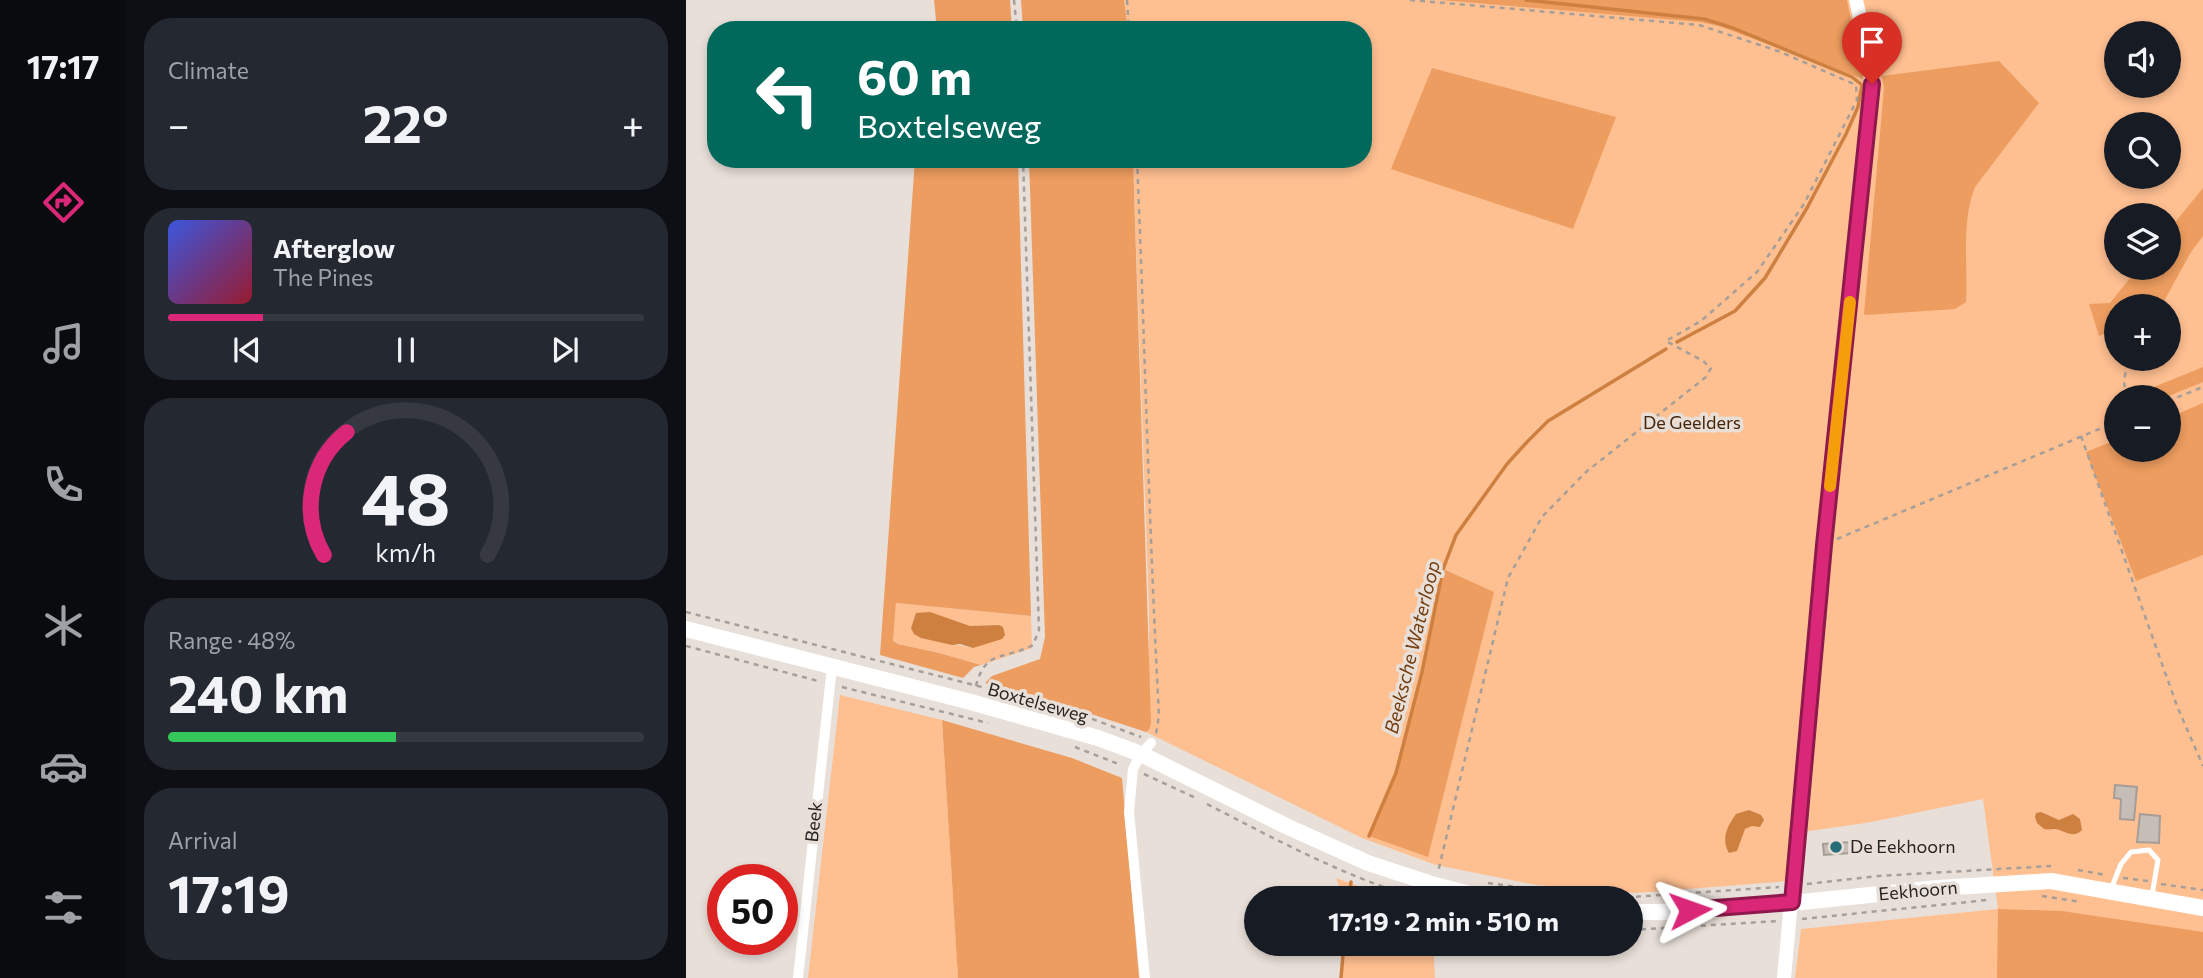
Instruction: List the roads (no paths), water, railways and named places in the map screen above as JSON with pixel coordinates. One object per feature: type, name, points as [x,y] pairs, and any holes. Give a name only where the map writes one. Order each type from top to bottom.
[{"type":"main road","name":"Boxtelseweg","points":[[686,629],[1146,748],[1364,870],[1445,886]]},
{"type":"main road","name":"Eekhoorn","points":[[1643,912],[2051,881],[2203,908]]},
{"type":"street","points":[[1784,978],[1824,545],[1872,89],[1869,57],[1856,0]]},
{"type":"street","name":"Beek","points":[[797,978],[832,667]]},
{"type":"street","points":[[1145,978],[1129,812],[1133,769],[1146,748]]},
{"type":"lane","points":[[2111,891],[2121,864],[2131,852],[2149,850],[2158,860],[2151,898]]},
{"type":"waterway","name":"Beeksche Waterloop","points":[[1526,0],[1704,19],[1733,28],[1852,77],[1862,85],[1858,107],[1846,134],[1807,208],[1765,278],[1735,311],[1677,342]]},
{"type":"waterway","name":"Beeksche Waterloop","points":[[1369,836],[1396,773],[1422,672],[1443,569],[1456,535],[1507,464],[1548,421],[1666,349]]},
{"type":"waterway","name":"Beeksche Waterloop","points":[[1350,886],[1351,882]]},
{"type":"waterway","name":"Beeksche Waterloop","points":[[1341,978],[1343,956]]},
{"type":"place","name":"De Eekhoorn","points":[[1836,847]]},
{"type":"park label","name":"De Geelders","points":[[1692,423]]}]
